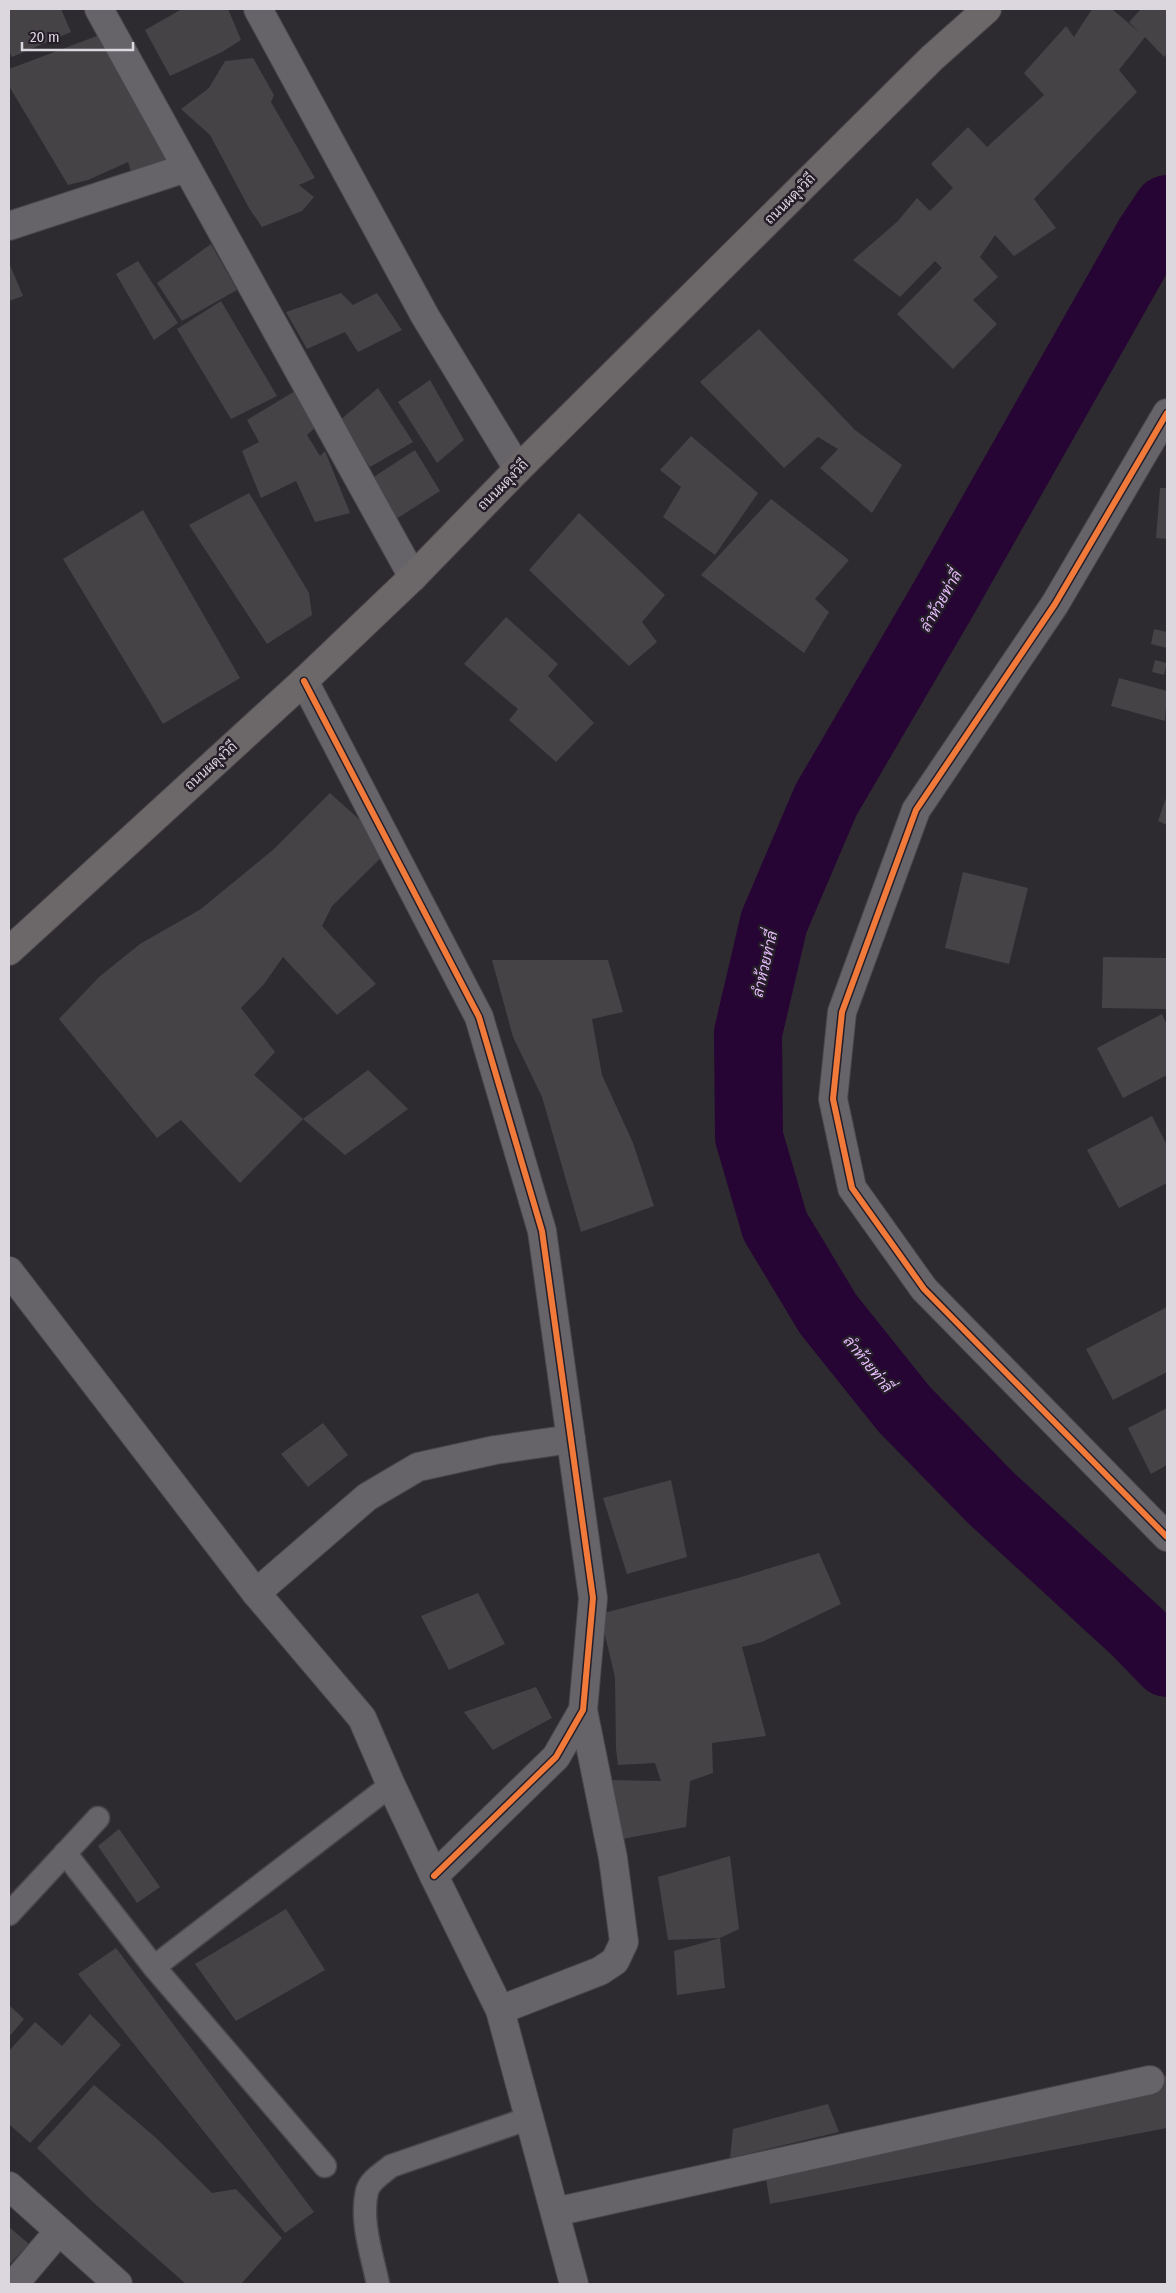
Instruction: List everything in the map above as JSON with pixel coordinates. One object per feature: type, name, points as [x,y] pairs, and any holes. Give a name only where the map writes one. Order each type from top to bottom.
[{"type":"main road","name":"ถนนผดุงวิถี","points":[[9,951],[304,681],[413,577],[518,469],[932,58],[987,9]]},
{"type":"street","points":[[99,9],[413,577]]},
{"type":"street","points":[[258,9],[425,316],[518,469]]},
{"type":"street","points":[[9,226],[186,168]]},
{"type":"street","points":[[1167,413],[1055,604],[916,810],[842,1012],[832,1099],[852,1188],[924,1289],[1167,1537]]},
{"type":"street","points":[[304,681],[479,1018],[542,1231],[593,1598],[583,1710],[613,1858],[624,1942],[615,1961],[600,1971],[500,2010]]},
{"type":"street","points":[[9,1271],[256,1593],[362,1718],[434,1876],[500,2010],[574,2284]]},
{"type":"street","points":[[256,1593],[367,1497],[418,1467],[495,1450],[571,1439]]},
{"type":"street","points":[[434,1876],[556,1757],[583,1710]]},
{"type":"street","points":[[555,2212],[1150,2080]]},
{"type":"street","points":[[9,2186],[118,2284]]},
{"type":"street","points":[[14,2284],[59,2231]]},
{"type":"lane","points":[[154,1967],[391,1785]]},
{"type":"lane","points":[[9,1914],[98,1818]]},
{"type":"lane","points":[[65,1853],[154,1967],[325,2166]]},
{"type":"lane","points":[[378,2284],[364,2214],[368,2190],[376,2178],[392,2166],[530,2118]]},
{"type":"building","points":[[9,9],[61,9],[71,32],[12,57],[9,51]]},
{"type":"building","points":[[182,9],[228,9],[241,40],[222,52],[170,76],[145,30]]},
{"type":"building","points":[[1092,9],[1112,9],[1140,33],[1129,22],[1141,9],[1167,9],[1167,53],[1164,57],[1145,37],[1119,70],[1137,92],[1034,199],[1056,228],[1014,256],[995,235],[980,257],[998,277],[973,300],[997,324],[953,369],[897,314],[942,268],[935,261],[900,297],[853,260],[898,221],[917,198],[930,211],[953,188],[931,164],[968,127],[987,147],[1044,95],[1024,73],[1066,26],[1074,37]]},
{"type":"building","points":[[102,34],[168,161],[131,171],[128,162],[88,180],[68,185],[9,86],[9,69]]},
{"type":"building","points":[[253,58],[274,95],[271,102],[315,178],[299,185],[314,197],[302,211],[262,227],[249,208],[210,135],[181,109],[209,88],[225,61]]},
{"type":"building","points":[[211,244],[237,290],[182,321],[157,283]]},
{"type":"building","points":[[138,261],[178,323],[154,340],[116,274]]},
{"type":"building","points":[[9,263],[23,296],[9,301]]},
{"type":"building","points":[[341,293],[353,305],[377,293],[402,330],[358,352],[345,332],[307,349],[286,312]]},
{"type":"building","points":[[221,301],[277,396],[231,419],[177,329]]},
{"type":"building","points":[[759,329],[855,430],[902,465],[872,513],[820,468],[838,449],[818,437],[784,468],[700,382]]},
{"type":"building","points":[[430,380],[464,440],[437,463],[398,402]]},
{"type":"building","points":[[300,388],[317,426],[307,435],[320,456],[325,451],[350,513],[315,522],[296,481],[261,498],[242,451],[259,442],[247,420]]},
{"type":"building","points":[[378,388],[413,442],[370,467],[339,421]]},
{"type":"building","points":[[691,436],[758,493],[715,555],[663,517],[681,487],[660,470]]},
{"type":"building","points":[[415,450],[440,491],[396,519],[372,478]]},
{"type":"building","points":[[1160,488],[1167,488],[1167,539],[1156,538]]},
{"type":"building","points":[[249,493],[309,593],[312,615],[267,644],[189,525]]},
{"type":"building","points":[[771,499],[849,560],[815,599],[829,612],[804,653],[701,575]]},
{"type":"building","points":[[143,510],[240,678],[163,724],[63,559]]},
{"type":"building","points":[[579,513],[665,595],[642,622],[657,642],[629,666],[529,570]]},
{"type":"building","points":[[506,617],[558,664],[548,676],[594,723],[556,762],[509,720],[518,709],[464,664]]},
{"type":"building","points":[[1154,629],[1167,632],[1167,648],[1151,644]]},
{"type":"building","points":[[1155,660],[1167,663],[1164,675],[1152,672]]},
{"type":"building","points":[[1119,678],[1167,691],[1165,721],[1111,706]]},
{"type":"building","points":[[330,793],[391,848],[332,906],[322,926],[376,984],[337,1015],[283,957],[264,984],[241,1008],[275,1052],[254,1075],[303,1119],[240,1183],[181,1120],[157,1138],[59,1019],[99,977],[140,944],[201,909],[274,849]]},
{"type":"building","points":[[1167,795],[1167,825],[1158,821]]},
{"type":"building","points":[[963,872],[1028,888],[1009,964],[945,948]]},
{"type":"building","points":[[1103,957],[1167,958],[1166,1009],[1102,1008]]},
{"type":"building","points":[[492,960],[608,960],[623,1012],[592,1019],[602,1075],[633,1143],[654,1206],[581,1232],[542,1097],[513,1037]]},
{"type":"building","points":[[1162,1014],[1167,1025],[1167,1075],[1123,1098],[1097,1048]]},
{"type":"building","points":[[368,1070],[408,1109],[345,1155],[303,1119]]},
{"type":"building","points":[[1152,1116],[1167,1145],[1167,1183],[1119,1208],[1087,1150]]},
{"type":"building","points":[[1167,1307],[1167,1372],[1113,1400],[1086,1349]]},
{"type":"building","points":[[1167,1408],[1167,1465],[1151,1474],[1128,1428]]},
{"type":"building","points":[[323,1423],[348,1455],[308,1487],[281,1454]]},
{"type":"building","points":[[671,1480],[687,1557],[627,1574],[603,1498]]},
{"type":"building","points":[[819,1553],[841,1604],[762,1642],[742,1647],[766,1736],[712,1743],[713,1773],[690,1781],[686,1827],[617,1840],[609,1780],[661,1781],[655,1763],[618,1765],[615,1677],[600,1614],[738,1578]]},
{"type":"building","points":[[478,1593],[505,1644],[449,1670],[421,1616]]},
{"type":"building","points":[[536,1687],[552,1718],[493,1750],[464,1712]]},
{"type":"building","points":[[119,1829],[160,1887],[137,1903],[98,1846]]},
{"type":"building","points":[[730,1856],[739,1929],[720,1938],[668,1940],[658,1877]]},
{"type":"building","points":[[286,1909],[325,1970],[236,2021],[195,1964]]},
{"type":"building","points":[[720,1938],[725,1988],[677,1995],[674,1951]]},
{"type":"building","points":[[116,1948],[314,2212],[285,2233],[78,1974]]},
{"type":"building","points":[[9,2005],[24,2019],[9,2037]]},
{"type":"building","points":[[90,2014],[121,2045],[30,2143],[9,2124],[9,2051],[35,2022],[62,2046]]},
{"type":"building","points":[[1167,2075],[1167,2128],[770,2204],[764,2166]]},
{"type":"building","points":[[94,2085],[155,2137],[212,2193],[236,2189],[282,2238],[241,2284],[186,2284],[94,2203],[37,2148]]},
{"type":"building","points":[[828,2104],[839,2132],[730,2158],[733,2129]]},
{"type":"building","points":[[9,2227],[29,2244],[9,2265]]},
{"type":"waterway","name":"ลำห้วยท่าลี่","points":[[1167,209],[1149,236],[944,598],[826,800],[774,922],[748,1033],[749,1137],[775,1226],[828,1314],[904,1409],[991,1498],[1137,1632],[1167,1663]]},
{"type":"cycle path","points":[[1167,413],[1055,604],[916,810],[842,1012],[833,1099],[852,1188],[924,1289],[1167,1537]]},
{"type":"cycle path","points":[[304,681],[479,1017],[542,1231],[593,1598],[583,1710],[556,1757],[434,1876]]}]
